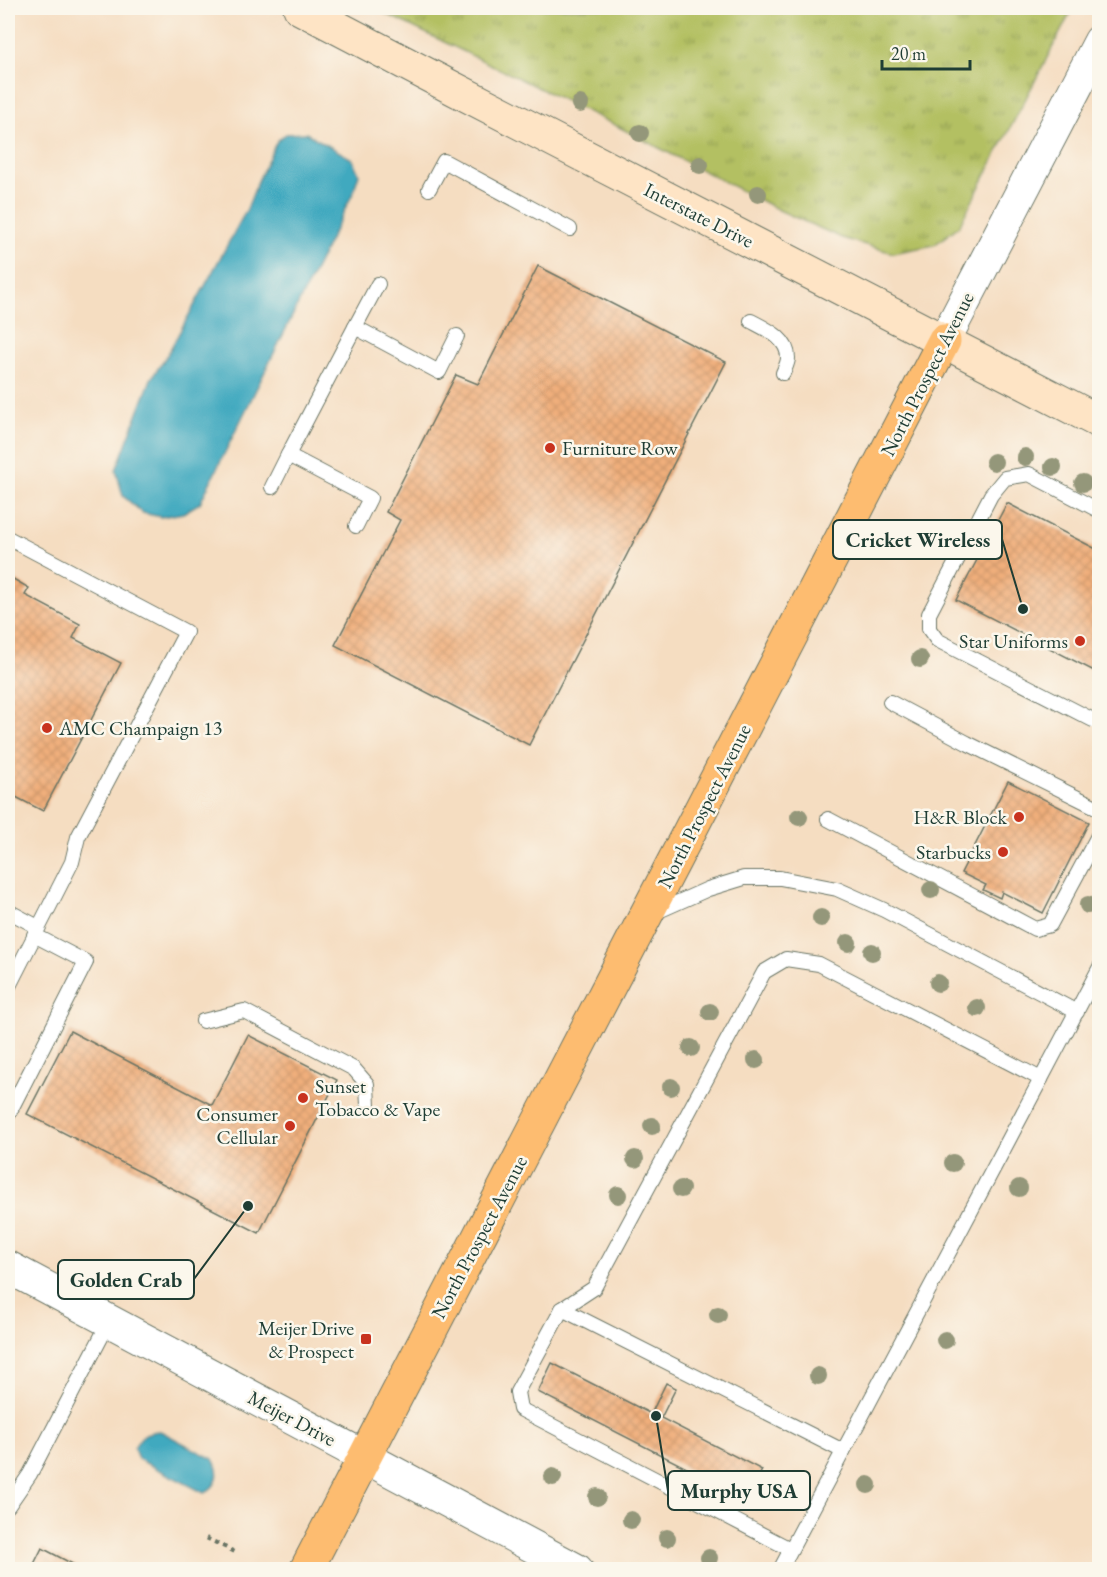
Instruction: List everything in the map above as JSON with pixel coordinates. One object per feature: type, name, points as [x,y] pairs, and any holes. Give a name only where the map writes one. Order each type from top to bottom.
[{"type":"main road","name":"Interstate Drive","points":[[300,8],[1100,422]]},
{"type":"main road","name":"North Prospect Avenue","points":[[306,1569],[944,341]]},
{"type":"street","name":"North Prospect Avenue","points":[[944,341],[1100,42]]},
{"type":"street","name":"Meijer Drive","points":[[8,1267],[577,1569]]},
{"type":"lane","points":[[429,189],[444,161],[570,229]]},
{"type":"lane","points":[[272,487],[378,284]]},
{"type":"lane","points":[[751,321],[776,335],[785,347],[788,359],[783,373]]},
{"type":"lane","points":[[355,327],[439,372],[457,336]]},
{"type":"lane","points":[[288,455],[370,498],[356,526]]},
{"type":"lane","points":[[1100,511],[1029,474],[1005,478],[991,495],[929,614],[929,629],[937,640],[1093,720],[1100,720]]},
{"type":"lane","points":[[8,538],[186,632],[78,837],[72,862],[8,988]]},
{"type":"lane","points":[[890,702],[1100,809]]},
{"type":"lane","points":[[828,819],[1035,929],[1050,925],[1100,832]]},
{"type":"lane","points":[[646,916],[708,889],[744,878],[780,879],[837,889],[884,910],[1077,1012]]},
{"type":"lane","points":[[8,911],[86,962],[8,1115]]},
{"type":"lane","points":[[790,1549],[520,1409],[517,1392],[562,1309],[594,1288],[764,972],[786,959],[819,964],[1041,1079]]},
{"type":"lane","points":[[780,1569],[1100,967]]},
{"type":"lane","points":[[203,1021],[244,1011],[354,1069],[367,1084],[368,1106]]},
{"type":"lane","points":[[562,1309],[843,1451]]},
{"type":"lane","points":[[8,1506],[30,1474],[110,1322]]},
{"type":"path","points":[[206,1538],[237,1553]]},
{"type":"green space","points":[[374,8],[1073,8],[959,226],[934,245],[893,253],[842,238],[781,211],[613,124]]},
{"type":"water","points":[[306,133],[352,159],[359,174],[353,193],[200,503],[183,513],[161,517],[143,513],[123,496],[116,470],[151,379],[167,355],[247,209],[277,141],[286,134]]},
{"type":"water","points":[[160,1431],[213,1459],[218,1474],[216,1482],[209,1490],[204,1493],[138,1459],[134,1448],[139,1440],[147,1433]]},
{"type":"building","name":"Furniture Row","points":[[538,266],[726,362],[529,745],[335,645],[400,520],[386,512],[456,375],[478,384]]},
{"type":"building","points":[[1007,503],[1100,551],[1100,674],[956,600]]},
{"type":"building","name":"AMC Champaign 13","points":[[8,576],[29,588],[25,595],[80,624],[73,638],[121,663],[43,811],[8,793]]},
{"type":"building","points":[[1008,781],[1089,822],[1043,913],[1002,892],[1000,898],[983,890],[986,885],[961,873]]},
{"type":"building","points":[[70,1031],[212,1105],[248,1035],[337,1080],[259,1233],[27,1114]]},
{"type":"building","points":[[552,1363],[651,1414],[666,1383],[676,1388],[661,1418],[762,1470],[747,1499],[538,1392]]},
{"type":"building","points":[[42,1548],[84,1570],[31,1570]]},
{"type":"place","name":"Furniture Row","points":[[550,448]]},
{"type":"place","name":"Cricket Wireless","points":[[1023,609]]},
{"type":"place","name":"Star Uniforms","points":[[1080,641]]},
{"type":"place","name":"AMC Champaign 13","points":[[47,728]]},
{"type":"place","name":"H&R Block","points":[[1019,817]]},
{"type":"place","name":"Starbucks","points":[[1003,852]]},
{"type":"place","name":"Sunset Tobacco & Vape","points":[[303,1098]]},
{"type":"place","name":"Consumer Cellular","points":[[290,1126]]},
{"type":"place","name":"Golden Crab","points":[[248,1206]]},
{"type":"place","name":"Meijer Drive & Prospect","points":[[366,1339]]},
{"type":"place","name":"Murphy USA","points":[[656,1416]]}]
